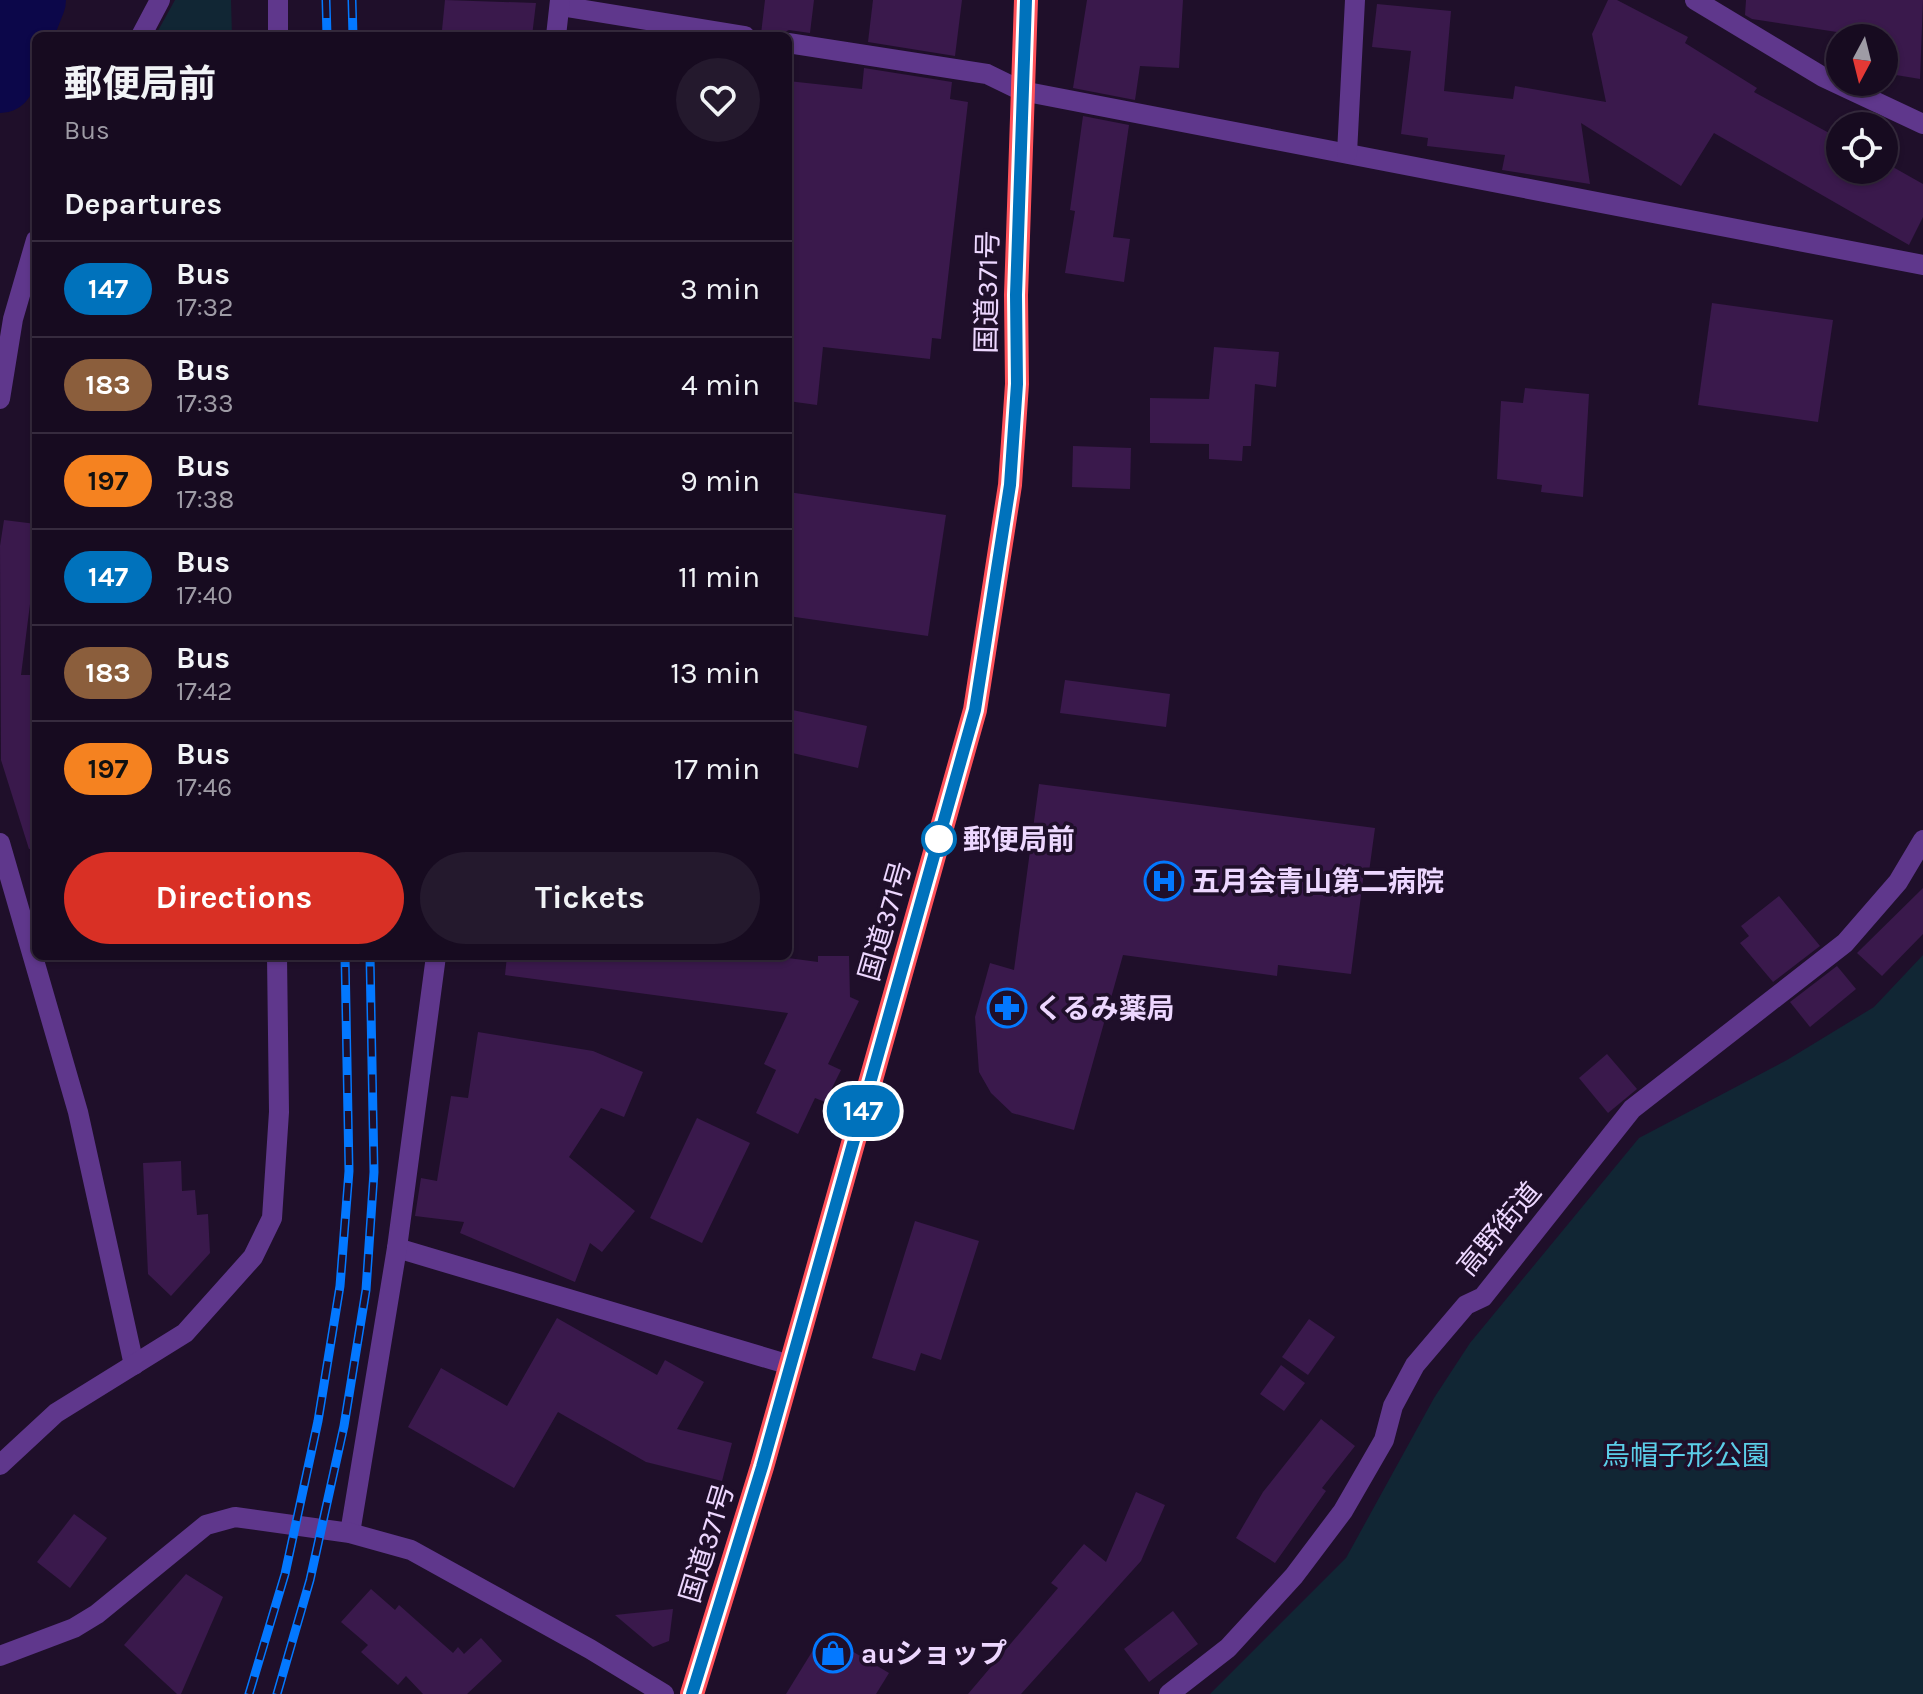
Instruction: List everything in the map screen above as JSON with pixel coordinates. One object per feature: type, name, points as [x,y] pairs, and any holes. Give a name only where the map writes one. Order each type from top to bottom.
[{"type":"highway","name":"国道371号","points":[[692,1694],[790,1365],[975,710],[1010,485],[1017,384],[1026,0]]},
{"type":"street","points":[[143,32],[160,0]]},
{"type":"street","points":[[278,0],[278,32]]},
{"type":"street","points":[[1347,153],[1355,0]]},
{"type":"street","points":[[1695,0],[1823,77],[1923,124]]},
{"type":"street","points":[[556,32],[560,3],[723,32]]},
{"type":"street","points":[[792,44],[987,74],[1022,91],[1923,265]]},
{"type":"street","points":[[0,399],[13,319],[32,254]]},
{"type":"street","name":"高野街道","points":[[1169,1694],[1228,1648],[1294,1576],[1343,1511],[1384,1440],[1393,1406],[1415,1365],[1466,1305],[1483,1297],[1632,1109],[1845,943],[1898,882],[1923,840]]},
{"type":"street","points":[[0,843],[32,953]]},
{"type":"street","points":[[34,960],[78,1112],[134,1365]]},
{"type":"street","points":[[0,1465],[56,1413],[185,1333],[253,1257],[272,1218],[279,1112],[277,960]]},
{"type":"street","points":[[350,1533],[397,1248],[435,960]]},
{"type":"street","points":[[397,1248],[790,1365]]},
{"type":"street","points":[[0,1656],[74,1628],[97,1614],[206,1525],[235,1517],[350,1533],[411,1550],[590,1649],[664,1694]]},
{"type":"green space","points":[[175,0],[231,0],[232,32],[157,32]]},
{"type":"green space","name":"烏帽子形公園","points":[[1923,955],[1923,1694],[1210,1694],[1346,1558],[1434,1398],[1470,1343],[1639,1138],[1787,1060],[1874,1007]]},
{"type":"building","points":[[445,0],[536,3],[532,32],[442,30]]},
{"type":"building","points":[[765,0],[814,0],[810,33],[789,30],[761,32]]},
{"type":"building","points":[[873,0],[962,0],[955,56],[868,42]]},
{"type":"building","points":[[1087,0],[1183,0],[1179,68],[1140,66],[1135,100],[1073,88]]},
{"type":"building","points":[[1608,0],[1617,0],[1688,37],[1685,43],[1757,88],[1754,92],[1826,131],[1826,184],[1898,184],[1898,170],[1923,184],[1923,217],[1909,245],[1714,133],[1681,186],[1581,123],[1590,184],[1502,170],[1505,155],[1427,146],[1428,138],[1401,134],[1411,51],[1372,47],[1377,4],[1451,11],[1444,91],[1513,99],[1515,86],[1606,102],[1592,34]]},
{"type":"building","points":[[1746,0],[1923,0],[1920,79],[1898,75],[1898,24],[1826,24],[1826,30],[1752,19],[1745,15]]},
{"type":"building","points":[[864,68],[952,82],[950,99],[968,102],[941,339],[932,338],[930,359],[823,347],[817,405],[792,402],[792,81],[862,89]]},
{"type":"building","points":[[1083,116],[1129,125],[1113,237],[1130,239],[1124,282],[1065,273],[1075,211],[1070,210]]},
{"type":"building","points":[[1712,303],[1833,320],[1818,422],[1698,405]]},
{"type":"building","points":[[1214,347],[1279,352],[1276,387],[1255,384],[1251,446],[1243,446],[1242,461],[1209,459],[1209,444],[1150,443],[1150,398],[1209,399]]},
{"type":"building","points":[[1525,388],[1589,394],[1583,497],[1541,492],[1542,485],[1497,479],[1501,401],[1523,403]]},
{"type":"building","points":[[1073,446],[1131,448],[1130,489],[1072,487]]},
{"type":"building","points":[[792,493],[946,515],[928,636],[792,617]]},
{"type":"building","points":[[4,520],[32,524],[32,588],[21,675],[32,675],[32,849],[29,849],[1,760],[0,546]]},
{"type":"building","points":[[1065,680],[1170,694],[1166,727],[1060,713]]},
{"type":"building","points":[[792,710],[867,726],[858,768],[792,753]]},
{"type":"building","points":[[1039,784],[1375,828],[1369,872],[1364,872],[1351,974],[1278,965],[1277,976],[1123,955],[1074,1130],[1012,1113],[991,1093],[979,1072],[975,1017],[990,963],[1014,970]]},
{"type":"building","points":[[1923,888],[1923,934],[1882,976],[1857,953]]},
{"type":"building","points":[[1779,896],[1820,946],[1773,982],[1740,943],[1749,936],[1741,926]]},
{"type":"building","points":[[818,956],[849,956],[850,997],[859,1001],[828,1064],[841,1070],[825,1102],[815,1098],[798,1134],[756,1113],[776,1070],[764,1064],[788,1013],[505,975],[507,960],[792,959],[818,962]]},
{"type":"building","points":[[1837,966],[1856,989],[1810,1027],[1790,1002]]},
{"type":"building","points":[[478,1032],[593,1051],[643,1072],[624,1117],[601,1108],[569,1157],[635,1211],[602,1252],[590,1243],[575,1282],[460,1233],[464,1222],[415,1216],[421,1178],[437,1181],[451,1096],[468,1098]]},
{"type":"building","points":[[1607,1054],[1637,1089],[1608,1113],[1579,1078]]},
{"type":"building","points":[[697,1118],[750,1143],[702,1243],[650,1218]]},
{"type":"building","points":[[181,1161],[182,1191],[195,1190],[197,1215],[208,1214],[210,1253],[171,1296],[148,1274],[143,1163]]},
{"type":"building","points":[[915,1221],[979,1241],[941,1360],[921,1353],[915,1371],[872,1358]]},
{"type":"building","points":[[557,1318],[657,1375],[665,1360],[704,1382],[677,1429],[732,1443],[722,1481],[646,1462],[558,1412],[514,1488],[408,1427],[441,1368],[507,1406]]},
{"type":"building","points":[[1309,1319],[1335,1337],[1308,1375],[1282,1357]]},
{"type":"building","points":[[1281,1365],[1305,1383],[1284,1411],[1260,1394]]},
{"type":"building","points":[[1321,1419],[1355,1446],[1322,1488],[1326,1491],[1275,1563],[1236,1538],[1263,1492]]},
{"type":"building","points":[[1136,1492],[1165,1505],[1141,1561],[1021,1694],[968,1694],[1058,1588],[1051,1583],[1084,1544],[1106,1562]]},
{"type":"building","points":[[74,1514],[107,1538],[70,1588],[37,1562]]},
{"type":"building","points":[[186,1574],[223,1597],[181,1694],[177,1694],[124,1645]]},
{"type":"building","points":[[371,1589],[395,1610],[399,1605],[453,1653],[458,1647],[464,1654],[481,1638],[502,1661],[467,1694],[423,1694],[406,1676],[398,1685],[361,1652],[368,1645],[341,1622]]},
{"type":"building","points":[[673,1609],[669,1641],[653,1647],[615,1615]]},
{"type":"building","points":[[1173,1611],[1198,1644],[1149,1682],[1124,1649]]},
{"type":"building","name":"auショップ","points":[[823,1634],[889,1673],[876,1694],[786,1694]]},
{"type":"waterway","points":[[0,78],[31,0]]},
{"type":"railway","points":[[326,0],[327,32]]},
{"type":"railway","points":[[352,0],[353,32]]},
{"type":"railway","points":[[249,1694],[285,1574],[318,1421],[340,1286],[349,1171],[345,960]]},
{"type":"railway","points":[[277,1694],[310,1580],[344,1426],[366,1290],[374,1172],[370,960]]},
{"type":"bus line","name":"147","points":[[692,1694],[762,1467],[975,710],[1010,485],[1017,384],[1016,295],[1026,0]]},
{"type":"place","name":"郵便局前","points":[[939,839]]},
{"type":"place","name":"五月会青山第二病院","points":[[1164,881]]},
{"type":"place","name":"くるみ薬局","points":[[1007,1008]]},
{"type":"place","name":"auショップ","points":[[833,1653]]}]
